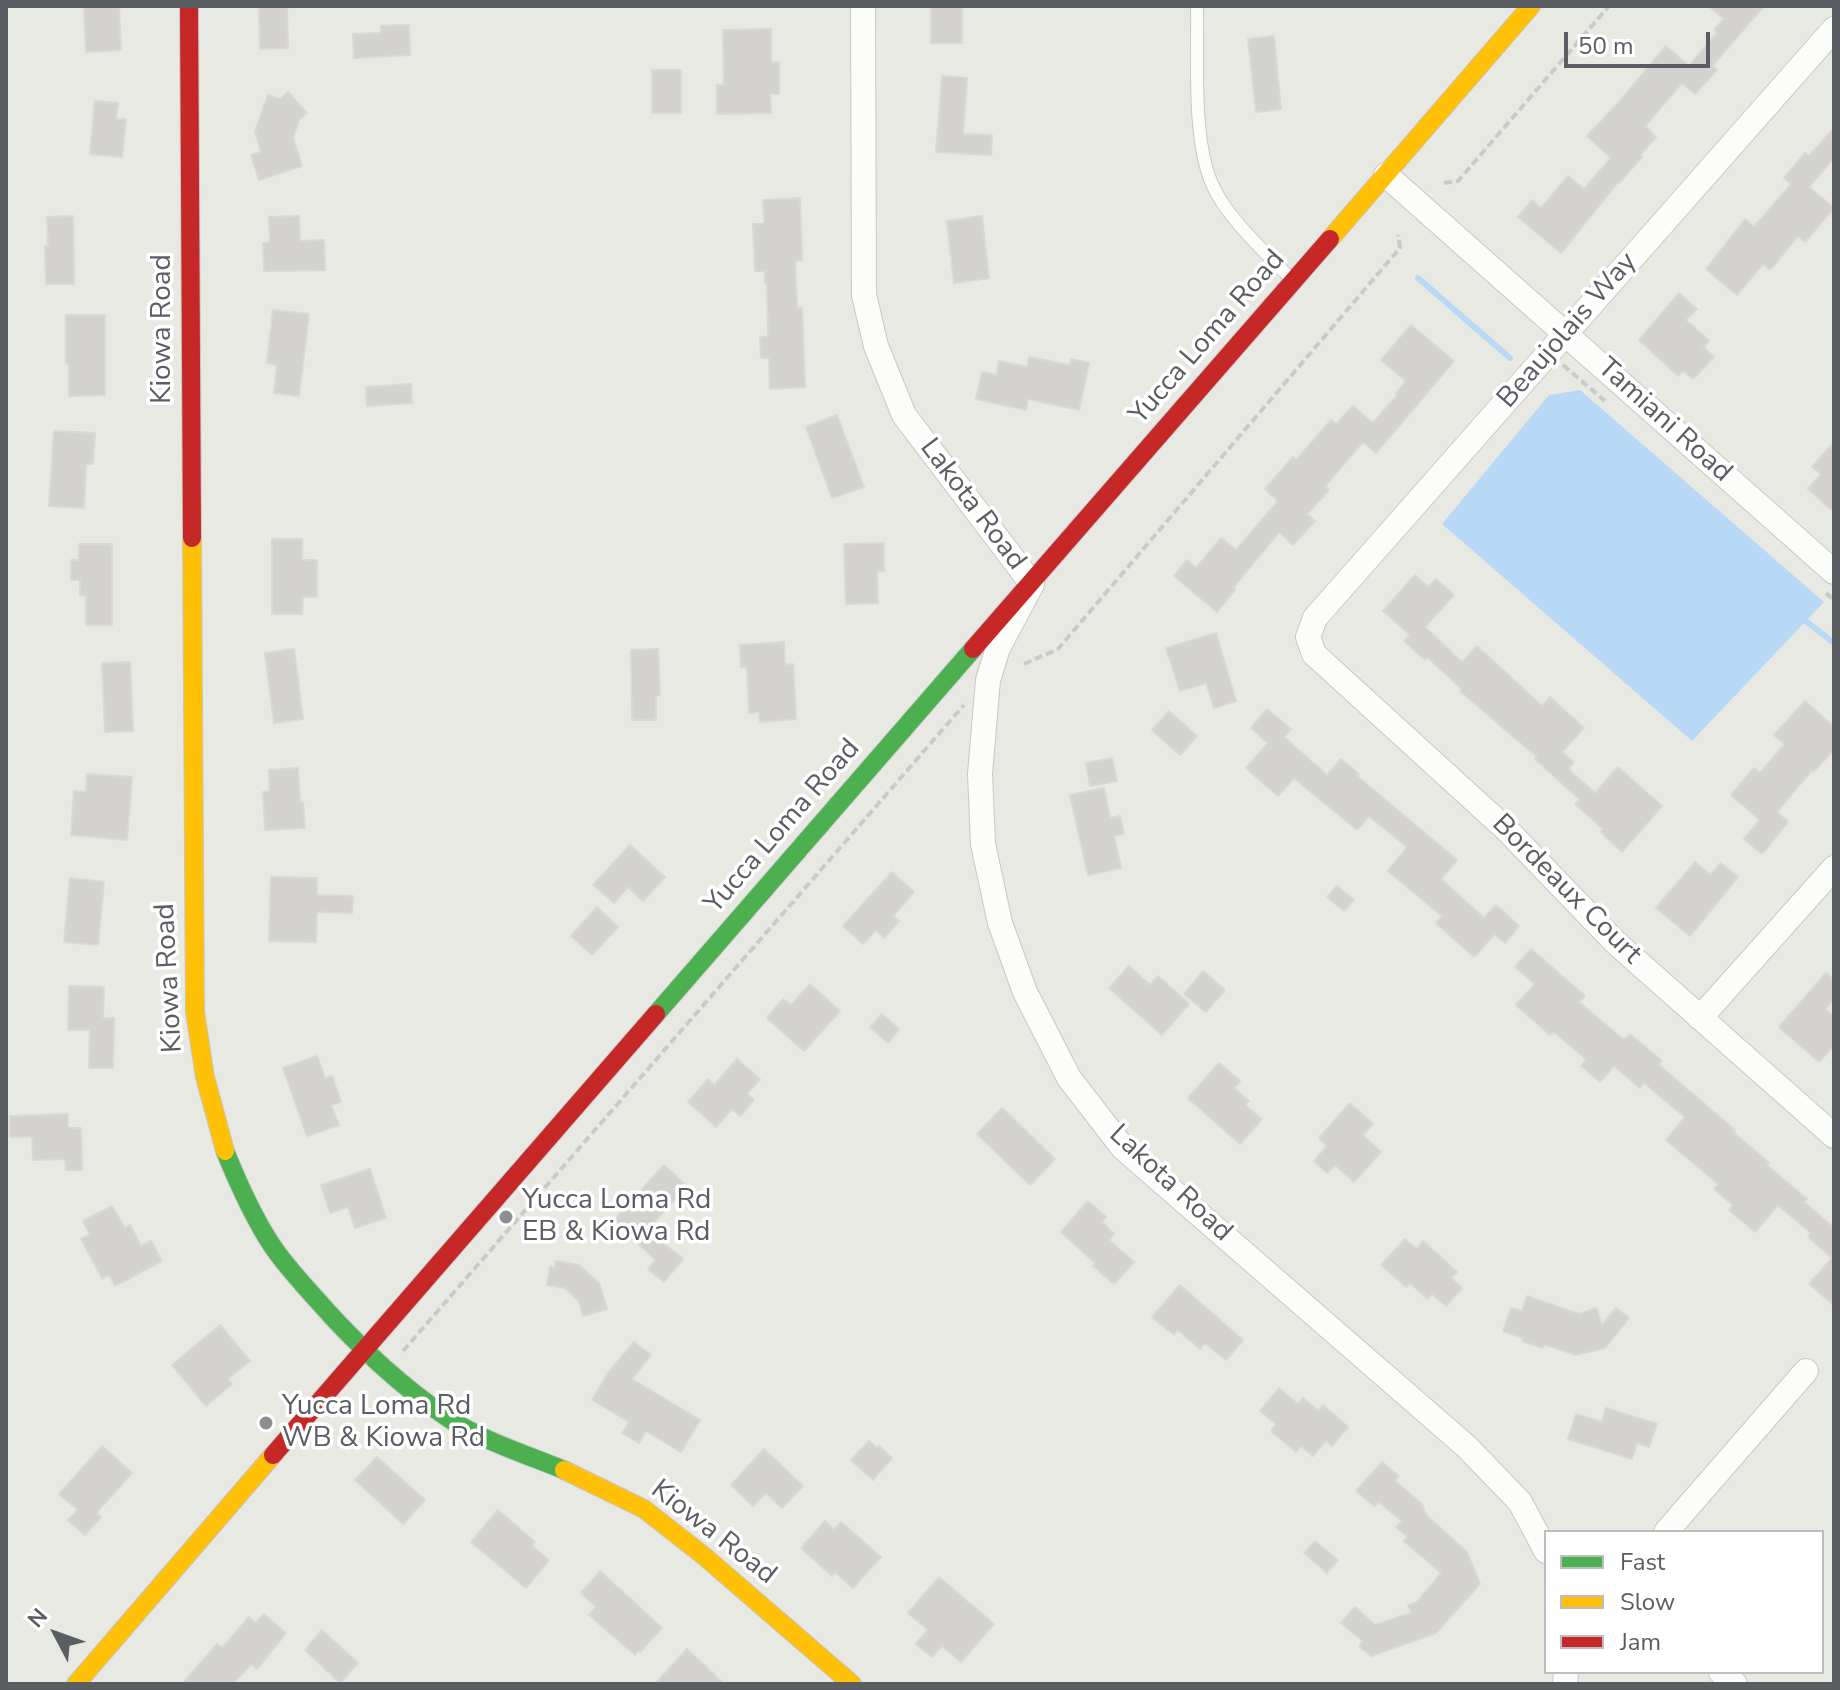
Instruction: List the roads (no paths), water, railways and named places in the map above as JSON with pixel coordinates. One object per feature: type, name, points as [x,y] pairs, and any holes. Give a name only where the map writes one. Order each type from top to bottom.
[{"type":"main road","name":"Kiowa Road","points":[[189,6],[195,1012],[208,1088],[224,1150],[245,1199],[271,1244],[337,1324],[363,1350],[448,1418],[480,1436],[571,1473],[644,1509],[704,1556],[852,1684]]},
{"type":"main road","name":"Yucca Loma Road","points":[[76,1684],[1531,6]]},
{"type":"street","name":"Lakota Road","points":[[863,6],[864,295],[876,346],[904,415],[1032,584],[998,648],[987,688],[980,774],[983,844],[1000,923],[1025,992],[1069,1078],[1123,1148],[1467,1447],[1520,1502],[1544,1547]]},
{"type":"street","name":"Beaujolais Way","points":[[1308,637],[1315,618],[1834,29]]},
{"type":"street","name":"Tamiani Road","points":[[1386,175],[1834,572]]},
{"type":"street","name":"Bordeaux Court","points":[[1308,637],[1314,654],[1507,830],[1615,942],[1834,1136]]},
{"type":"street","points":[[1700,1018],[1834,868]]},
{"type":"street","points":[[1668,1530],[1806,1371]]},
{"type":"lane","points":[[1197,6],[1202,155],[1213,186],[1233,216],[1293,282]]},
{"type":"water","points":[[1580,390],[1824,602],[1692,741],[1442,524],[1549,395]]},
{"type":"waterway","points":[[1418,278],[1510,358]]},
{"type":"waterway","points":[[1802,618],[1834,643]]},
{"type":"place","name":"Yucca Loma Rd EB & Kiowa Rd","points":[[506,1217]]},
{"type":"place","name":"Yucca Loma Rd WB & Kiowa Rd","points":[[266,1423]]}]
